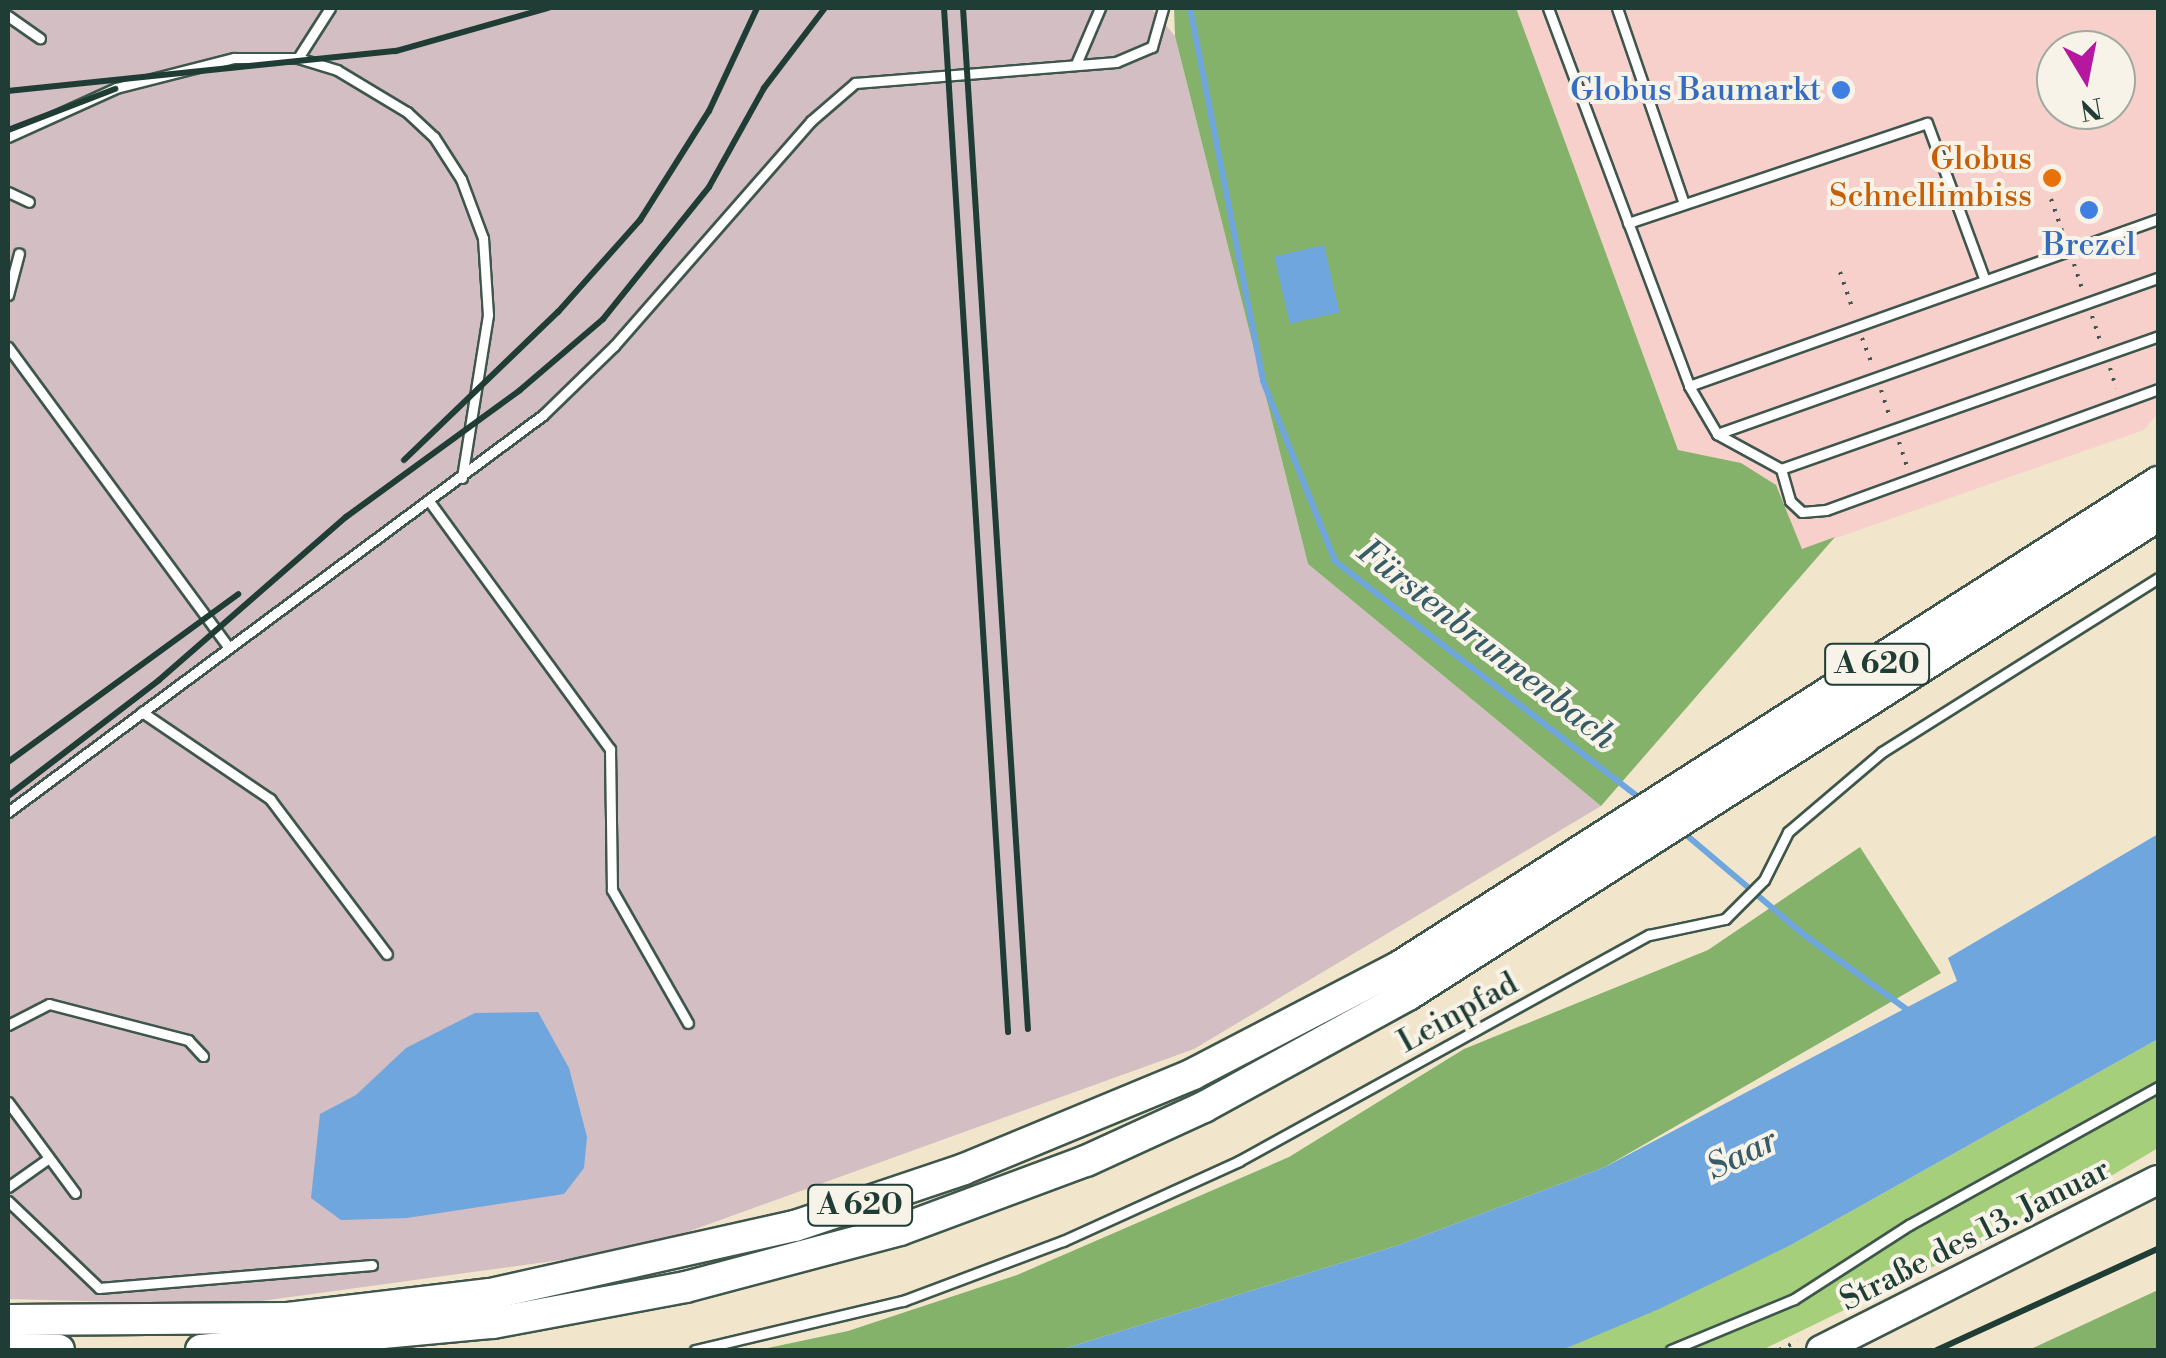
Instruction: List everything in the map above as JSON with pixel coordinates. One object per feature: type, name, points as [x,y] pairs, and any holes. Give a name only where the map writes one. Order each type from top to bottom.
[{"type":"highway","points":[[2084,548],[2158,466]]},
{"type":"highway","name":"A 620","points":[[201,1350],[396,1335],[580,1309],[808,1258],[982,1203],[1170,1122],[1306,1054],[2084,548],[2158,482]]},
{"type":"highway","name":"A 620","points":[[2084,548],[2158,516]]},
{"type":"highway","points":[[2084,548],[2158,532]]},
{"type":"highway","name":"A 620","points":[[8,1320],[192,1321],[386,1308],[574,1280],[795,1226],[964,1169],[1193,1074],[1640,835]]},
{"type":"highway","points":[[8,1349],[59,1350]]},
{"type":"main road","name":"Straße des 13. Januar","points":[[1821,1350],[2158,1180]]},
{"type":"lane","points":[[298,58],[330,8]]},
{"type":"lane","points":[[1076,64],[1100,8]]},
{"type":"lane","points":[[8,812],[543,415],[614,346],[811,122],[856,82],[1116,62],[1152,48],[1163,8]]},
{"type":"lane","points":[[1548,8],[1690,386],[1717,434],[1781,469],[1790,501],[1802,512],[1826,510],[2158,389]]},
{"type":"lane","points":[[1617,8],[1684,204]]},
{"type":"lane","points":[[8,16],[40,38]]},
{"type":"lane","points":[[8,137],[116,88],[192,64],[298,58],[336,70],[407,112],[434,138],[473,206],[489,277],[488,315],[462,478]]},
{"type":"lane","points":[[1628,223],[1927,123],[1984,278]]},
{"type":"lane","points":[[8,192],[28,202]]},
{"type":"lane","points":[[1690,386],[2158,219]]},
{"type":"lane","points":[[8,295],[19,253]]},
{"type":"lane","points":[[1717,434],[2158,278]]},
{"type":"lane","points":[[1781,469],[2158,336]]},
{"type":"lane","points":[[8,347],[229,648]]},
{"type":"lane","points":[[429,501],[610,749],[612,890],[688,1023]]},
{"type":"lane","name":"Leinpfad","points":[[696,1350],[903,1301],[1148,1205],[1649,935],[1725,919],[1764,880],[1788,832],[1882,752],[2158,578]]},
{"type":"lane","points":[[142,712],[270,800],[387,954]]},
{"type":"lane","points":[[8,1025],[49,1004],[188,1040],[203,1056]]},
{"type":"lane","points":[[1671,1350],[1794,1298],[1909,1225],[2158,1087]]},
{"type":"lane","points":[[8,1102],[74,1193]]},
{"type":"lane","points":[[8,1188],[49,1158]]},
{"type":"lane","points":[[8,1201],[99,1288],[372,1266]]},
{"type":"path","points":[[1583,102],[1643,83]]},
{"type":"shaded area","points":[[8,8],[1151,8],[1175,36],[1308,564],[1601,806],[1194,1049],[640,1249],[233,1305],[8,1299]]},
{"type":"shaded area","points":[[1516,8],[2158,8],[2158,414],[2144,430],[1802,550],[1741,463],[1678,450]]},
{"type":"green space","points":[[1174,8],[1516,8],[1678,450],[1741,463],[1776,485],[1802,549],[1835,537],[1601,806],[1308,564],[1175,36]]},
{"type":"green space","points":[[1860,847],[1941,973],[1605,1167],[1399,1245],[1060,1350],[759,1350],[848,1331],[1017,1275],[1289,1157],[1464,1049],[1708,950]]},
{"type":"green space","points":[[2158,1039],[2158,1148],[2074,1198],[1762,1350],[1562,1350],[1791,1245]]},
{"type":"green space","points":[[2158,1290],[2158,1350],[2029,1350]]},
{"type":"water","points":[[1324,245],[1340,312],[1290,324],[1274,256]]},
{"type":"water","name":"Saar","points":[[2158,834],[2158,1039],[1791,1245],[1659,1309],[1562,1350],[1060,1350],[1399,1245],[1605,1167],[1957,981],[1948,958]]},
{"type":"water","points":[[538,1012],[569,1068],[587,1137],[584,1168],[564,1194],[407,1218],[341,1220],[311,1198],[320,1114],[356,1095],[406,1048],[475,1013]]},
{"type":"waterway","name":"Fürstenbrunnenbach","points":[[1190,8],[1263,381],[1335,561],[1642,800]]},
{"type":"waterway","name":"Fürstenbrunnenbach","points":[[1684,833],[1803,934],[1909,1011]]},
{"type":"railway","points":[[8,91],[396,51],[548,8]]},
{"type":"railway","points":[[404,460],[558,312],[640,220],[709,111],[757,8]]},
{"type":"railway","points":[[8,796],[159,680],[346,517],[520,390],[603,319],[709,187],[764,88],[825,8]]},
{"type":"railway","points":[[944,8],[1008,1032]]},
{"type":"railway","points":[[963,8],[1028,1029]]},
{"type":"railway","points":[[8,130],[115,89]]},
{"type":"railway","points":[[8,762],[238,594]]},
{"type":"railway","points":[[1937,1350],[2158,1249]]},
{"type":"place","name":"Globus Baumarkt","points":[[1841,90]]},
{"type":"place","name":"Globus Schnellimbiss","points":[[2052,178]]},
{"type":"place","name":"Brezel","points":[[2089,210]]}]
